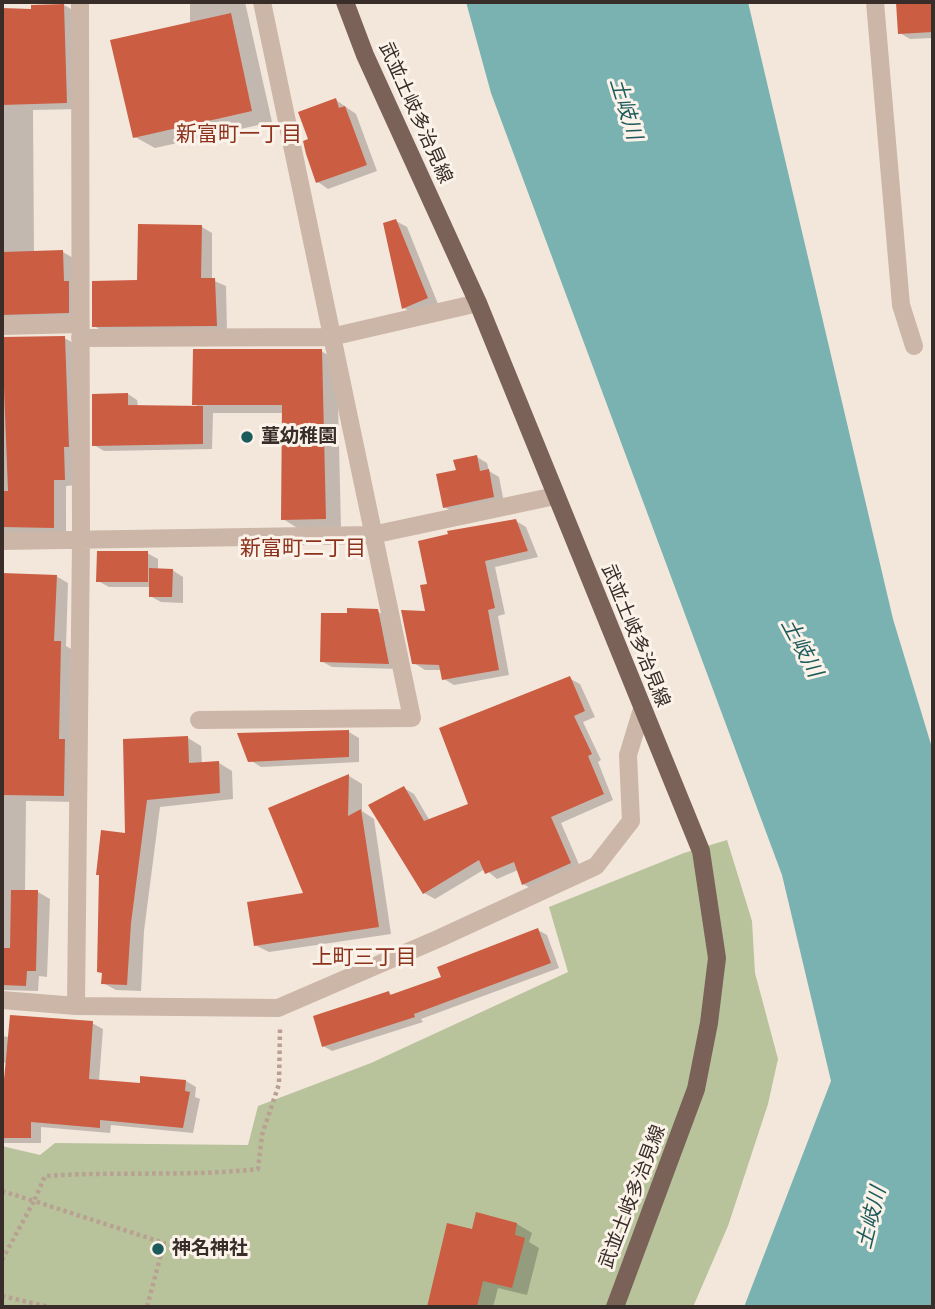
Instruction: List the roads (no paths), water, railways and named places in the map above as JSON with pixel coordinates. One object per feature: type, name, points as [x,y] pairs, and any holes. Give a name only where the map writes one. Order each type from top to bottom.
[{"type":"main road","name":"武並土岐多治見線","points":[[345,2],[365,55],[478,303],[701,851],[717,958],[709,1023],[696,1089],[615,1307]]},
{"type":"street","points":[[76,1006],[81,539],[80,2]]},
{"type":"street","points":[[200,720],[412,718],[262,2]]},
{"type":"street","points":[[875,2],[901,305],[914,346]]},
{"type":"street","points":[[2,326],[80,331],[331,337],[478,303]]},
{"type":"street","points":[[2,541],[372,535],[555,496]]},
{"type":"street","points":[[2,1000],[76,1006],[278,1008],[440,938],[596,866],[631,821],[628,755],[642,709]]},
{"type":"water","name":"土岐川","points":[[466,2],[748,2],[893,619],[933,751],[933,1307],[744,1307],[831,1081],[782,875],[491,93]]},
{"type":"place","name":"菫幼稚園","points":[[247,437]]},
{"type":"place","name":"神名神社","points":[[158,1249]]},
{"type":"district","name":"新富町一丁目","points":[[239,135]]},
{"type":"district","name":"新富町二丁目","points":[[303,549]]},
{"type":"district","name":"上町三丁目","points":[[364,958]]}]
